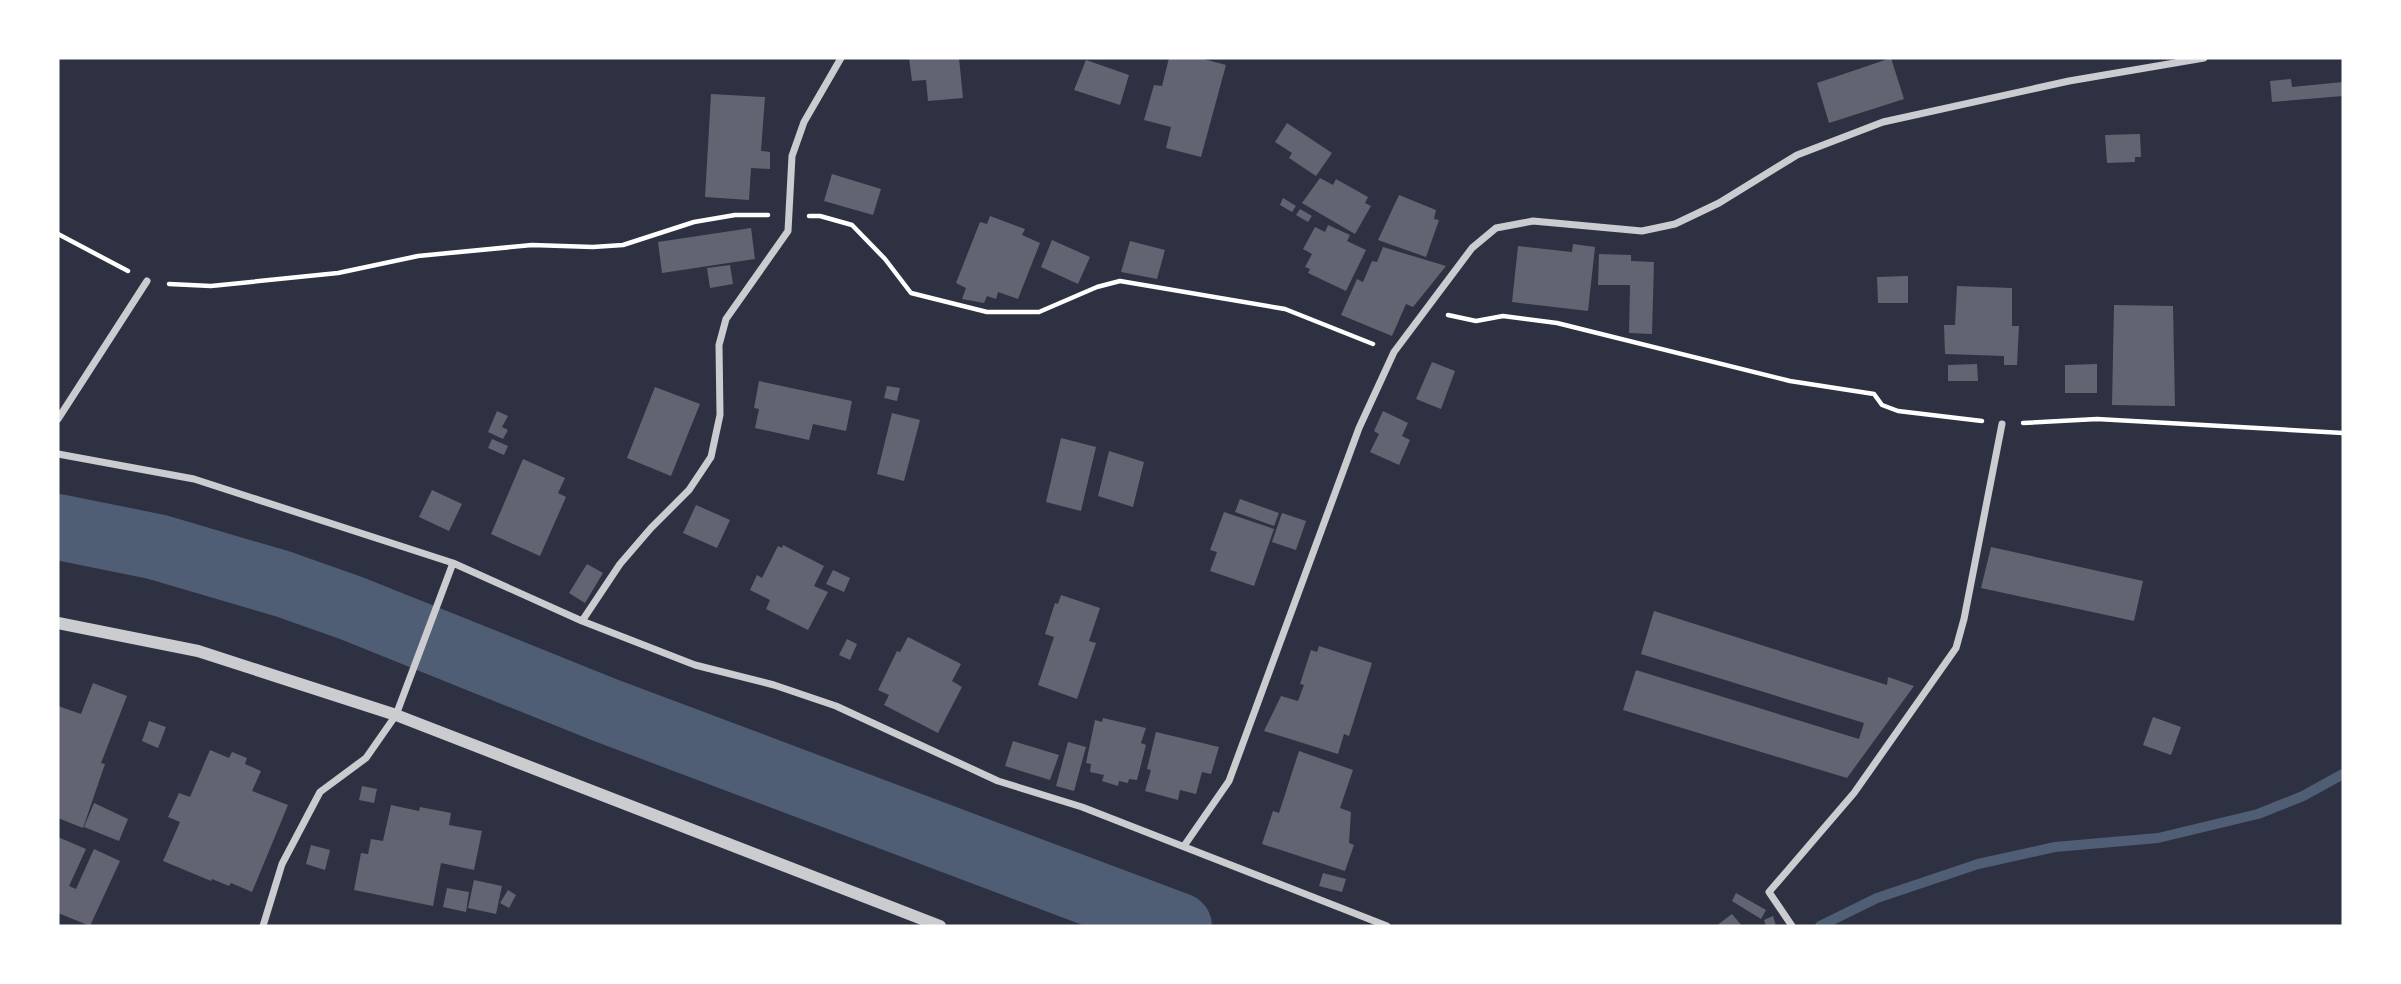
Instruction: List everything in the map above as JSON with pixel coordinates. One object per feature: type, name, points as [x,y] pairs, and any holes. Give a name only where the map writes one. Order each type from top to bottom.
[{"type":"street","points":[[582,621],[620,564],[651,527],[689,490],[711,457],[720,415],[719,345],[726,319],[788,231],[792,156],[804,122],[841,58]]},
{"type":"street","points":[[1184,846],[1229,781],[1359,428],[1394,352],[1472,248],[1496,228],[1533,221],[1642,231],[1675,224],[1719,203],[1797,155],[1883,122],[2069,81],[2204,58]]},
{"type":"street","points":[[58,419],[147,281]]},
{"type":"street","points":[[1792,926],[1769,892],[1854,793],[1956,648],[2002,424]]},
{"type":"street","points":[[58,454],[194,479],[453,563],[582,621],[695,665],[775,685],[836,706],[998,781],[1082,807],[1387,926]]},
{"type":"street","points":[[263,926],[282,864],[320,792],[366,758],[396,715],[453,563]]},
{"type":"street","points":[[58,623],[198,651],[396,715],[940,926]]},
{"type":"path","points":[[58,234],[147,281],[211,286],[338,273],[418,256],[532,245],[623,245],[694,222],[735,215],[820,216],[852,225],[885,259],[911,293],[987,312],[1039,312],[1097,287],[1120,281],[1285,309],[1394,352]]},
{"type":"path","points":[[1426,310],[1476,321],[1503,316],[1557,323],[1790,381],[1874,394],[1882,405],[1898,411],[2002,424],[2096,419],[2343,433]]},
{"type":"building","points":[[909,58],[959,58],[963,98],[928,101],[926,80],[912,81]]},
{"type":"building","points":[[1169,58],[1200,58],[1226,65],[1201,157],[1166,148],[1171,127],[1144,120],[1154,85],[1162,86]]},
{"type":"building","points":[[1891,58],[1904,99],[1829,123],[1817,83]]},
{"type":"building","points":[[1086,60],[1129,75],[1120,105],[1074,90]]},
{"type":"building","points":[[2291,79],[2292,87],[2343,82],[2343,96],[2272,102],[2270,81]]},
{"type":"building","points":[[711,94],[765,97],[761,151],[770,152],[770,169],[751,168],[749,200],[705,197]]},
{"type":"building","points":[[1287,123],[1332,153],[1316,176],[1289,158],[1292,153],[1275,142]]},
{"type":"building","points":[[2140,134],[2141,157],[2135,157],[2135,162],[2107,163],[2105,135]]},
{"type":"building","points":[[832,174],[881,189],[873,215],[824,201]]},
{"type":"building","points":[[1320,178],[1333,185],[1336,179],[1368,197],[1365,203],[1371,206],[1355,234],[1302,203]]},
{"type":"building","points":[[1399,195],[1436,210],[1434,219],[1439,220],[1426,257],[1378,240]]},
{"type":"building","points":[[1283,198],[1296,206],[1292,212],[1280,205]]},
{"type":"building","points":[[1300,209],[1312,216],[1308,222],[1296,215]]},
{"type":"building","points":[[990,216],[1025,229],[1022,235],[1040,243],[1018,299],[998,292],[996,299],[987,296],[984,303],[962,299],[966,288],[956,283],[980,222],[987,224]]},
{"type":"building","points":[[1328,225],[1350,235],[1347,241],[1366,250],[1346,291],[1308,273],[1310,269],[1305,267],[1312,254],[1303,249],[1315,227],[1325,232]]},
{"type":"building","points":[[751,228],[755,259],[662,273],[658,242]]},
{"type":"building","points":[[1052,240],[1090,257],[1078,284],[1041,267]]},
{"type":"building","points":[[1130,241],[1165,250],[1157,279],[1121,272]]},
{"type":"building","points":[[1573,244],[1595,247],[1588,311],[1512,302],[1518,246],[1572,252]]},
{"type":"building","points":[[1383,247],[1446,266],[1413,307],[1406,304],[1392,336],[1341,315],[1357,279],[1363,282],[1372,261],[1377,262]]},
{"type":"building","points":[[1599,254],[1631,255],[1631,261],[1654,262],[1652,334],[1629,333],[1630,285],[1598,285]]},
{"type":"building","points":[[730,265],[733,284],[710,288],[707,268]]},
{"type":"building","points":[[1908,276],[1908,303],[1878,303],[1877,277]]},
{"type":"building","points":[[1957,286],[2012,288],[2012,326],[2019,326],[2017,365],[2004,365],[2004,356],[1945,354],[1944,325],[1955,325]]},
{"type":"building","points":[[2114,305],[2173,306],[2175,406],[2112,405]]},
{"type":"building","points":[[1432,362],[1455,371],[1441,409],[1416,399]]},
{"type":"building","points":[[1977,364],[1978,381],[1948,381],[1948,365]]},
{"type":"building","points":[[2097,364],[2097,393],[2065,393],[2065,365]]},
{"type":"building","points":[[759,381],[852,401],[846,431],[813,424],[809,440],[755,428],[759,409],[754,408]]},
{"type":"building","points":[[887,386],[900,388],[897,401],[884,398]]},
{"type":"building","points":[[655,387],[700,404],[671,476],[627,458]]},
{"type":"building","points":[[497,411],[508,416],[502,427],[508,430],[503,439],[488,432]]},
{"type":"building","points":[[1383,411],[1408,423],[1402,436],[1410,440],[1399,465],[1370,452],[1379,434],[1374,431]]},
{"type":"building","points":[[892,413],[920,420],[904,481],[877,474]]},
{"type":"building","points":[[1061,438],[1096,447],[1081,511],[1046,502]]},
{"type":"building","points":[[492,439],[508,446],[504,455],[488,448]]},
{"type":"building","points":[[1109,451],[1144,462],[1133,507],[1098,496]]},
{"type":"building","points":[[523,459],[565,478],[558,493],[566,497],[540,556],[491,534]]},
{"type":"building","points":[[432,490],[462,504],[449,531],[419,517]]},
{"type":"building","points":[[1240,499],[1279,513],[1274,526],[1235,512]]},
{"type":"building","points":[[696,505],[730,520],[717,548],[683,533]]},
{"type":"building","points":[[1224,512],[1274,529],[1254,586],[1210,571],[1217,552],[1210,550]]},
{"type":"building","points":[[1282,513],[1306,521],[1296,550],[1272,542]]},
{"type":"building","points":[[783,545],[824,566],[814,586],[828,592],[808,630],[766,609],[770,600],[750,590],[757,575],[762,578],[778,546],[782,548]]},
{"type":"building","points":[[1991,547],[2143,581],[2134,621],[1981,588]]},
{"type":"building","points":[[587,564],[603,573],[585,603],[569,593]]},
{"type":"building","points":[[833,570],[850,578],[844,592],[826,584]]},
{"type":"building","points":[[1061,595],[1100,608],[1089,641],[1096,643],[1077,699],[1038,685],[1054,637],[1045,634],[1055,603],[1058,604]]},
{"type":"building","points":[[1654,611],[1887,685],[1888,677],[1914,686],[1847,778],[1623,710],[1636,670],[1859,739],[1864,723],[1641,654]]},
{"type":"building","points":[[908,637],[961,664],[952,681],[962,687],[938,733],[884,705],[889,695],[878,690],[897,651],[900,652]]},
{"type":"building","points":[[847,639],[857,644],[850,660],[839,655]]},
{"type":"building","points":[[1319,646],[1372,663],[1349,736],[1344,734],[1338,754],[1264,731],[1281,696],[1298,701],[1304,685],[1300,684],[1311,650],[1317,652]]},
{"type":"building","points":[[93,683],[127,696],[101,763],[105,764],[83,828],[58,818],[58,706],[81,714]]},
{"type":"building","points":[[2153,717],[2181,727],[2171,755],[2143,745]]},
{"type":"building","points":[[1103,718],[1146,728],[1141,743],[1146,745],[1137,780],[1129,779],[1128,783],[1119,781],[1118,786],[1102,781],[1104,775],[1090,772],[1091,764],[1086,763],[1095,720],[1102,722]]},
{"type":"building","points":[[149,721],[166,727],[158,748],[142,741]]},
{"type":"building","points":[[1156,732],[1219,747],[1211,774],[1202,772],[1196,794],[1180,790],[1178,800],[1145,791]]},
{"type":"building","points":[[1013,741],[1059,755],[1050,780],[1005,766]]},
{"type":"building","points":[[1068,742],[1086,747],[1074,791],[1056,786]]},
{"type":"building","points":[[210,750],[229,758],[232,752],[247,758],[245,764],[261,771],[252,791],[288,805],[252,892],[231,883],[229,886],[212,879],[211,881],[163,861],[180,822],[168,817],[179,793],[190,797]]},
{"type":"building","points":[[1299,751],[1353,770],[1340,808],[1351,812],[1349,843],[1354,845],[1345,871],[1262,844],[1273,811],[1279,813]]},
{"type":"building","points":[[362,786],[377,789],[374,803],[359,800]]},
{"type":"building","points":[[94,803],[128,819],[119,841],[84,827]]},
{"type":"building","points":[[391,805],[419,811],[420,807],[451,813],[449,825],[482,831],[474,870],[441,863],[433,906],[354,890],[361,853],[368,854],[371,839],[383,841]]},
{"type":"building","points":[[58,837],[86,849],[69,886],[76,889],[94,849],[120,861],[90,926],[58,913]]},
{"type":"building","points":[[311,845],[330,850],[325,870],[306,864]]},
{"type":"building","points":[[1323,873],[1346,879],[1342,892],[1319,886]]},
{"type":"building","points":[[474,880],[502,886],[496,914],[468,908]]},
{"type":"building","points":[[447,888],[469,892],[466,912],[443,907]]},
{"type":"building","points":[[508,890],[516,895],[509,908],[500,903]]},
{"type":"building","points":[[1736,893],[1766,910],[1761,919],[1732,901]]},
{"type":"building","points":[[1732,914],[1742,926],[1716,926]]},
{"type":"building","points":[[1773,916],[1776,926],[1766,926],[1764,920]]},
{"type":"waterway","points":[[58,527],[157,547],[283,584],[351,608],[605,710],[1179,926]]},
{"type":"waterway","points":[[1820,926],[1877,898],[1978,864],[2055,847],[2158,838],[2258,814],[2303,796],[2343,774]]}]
